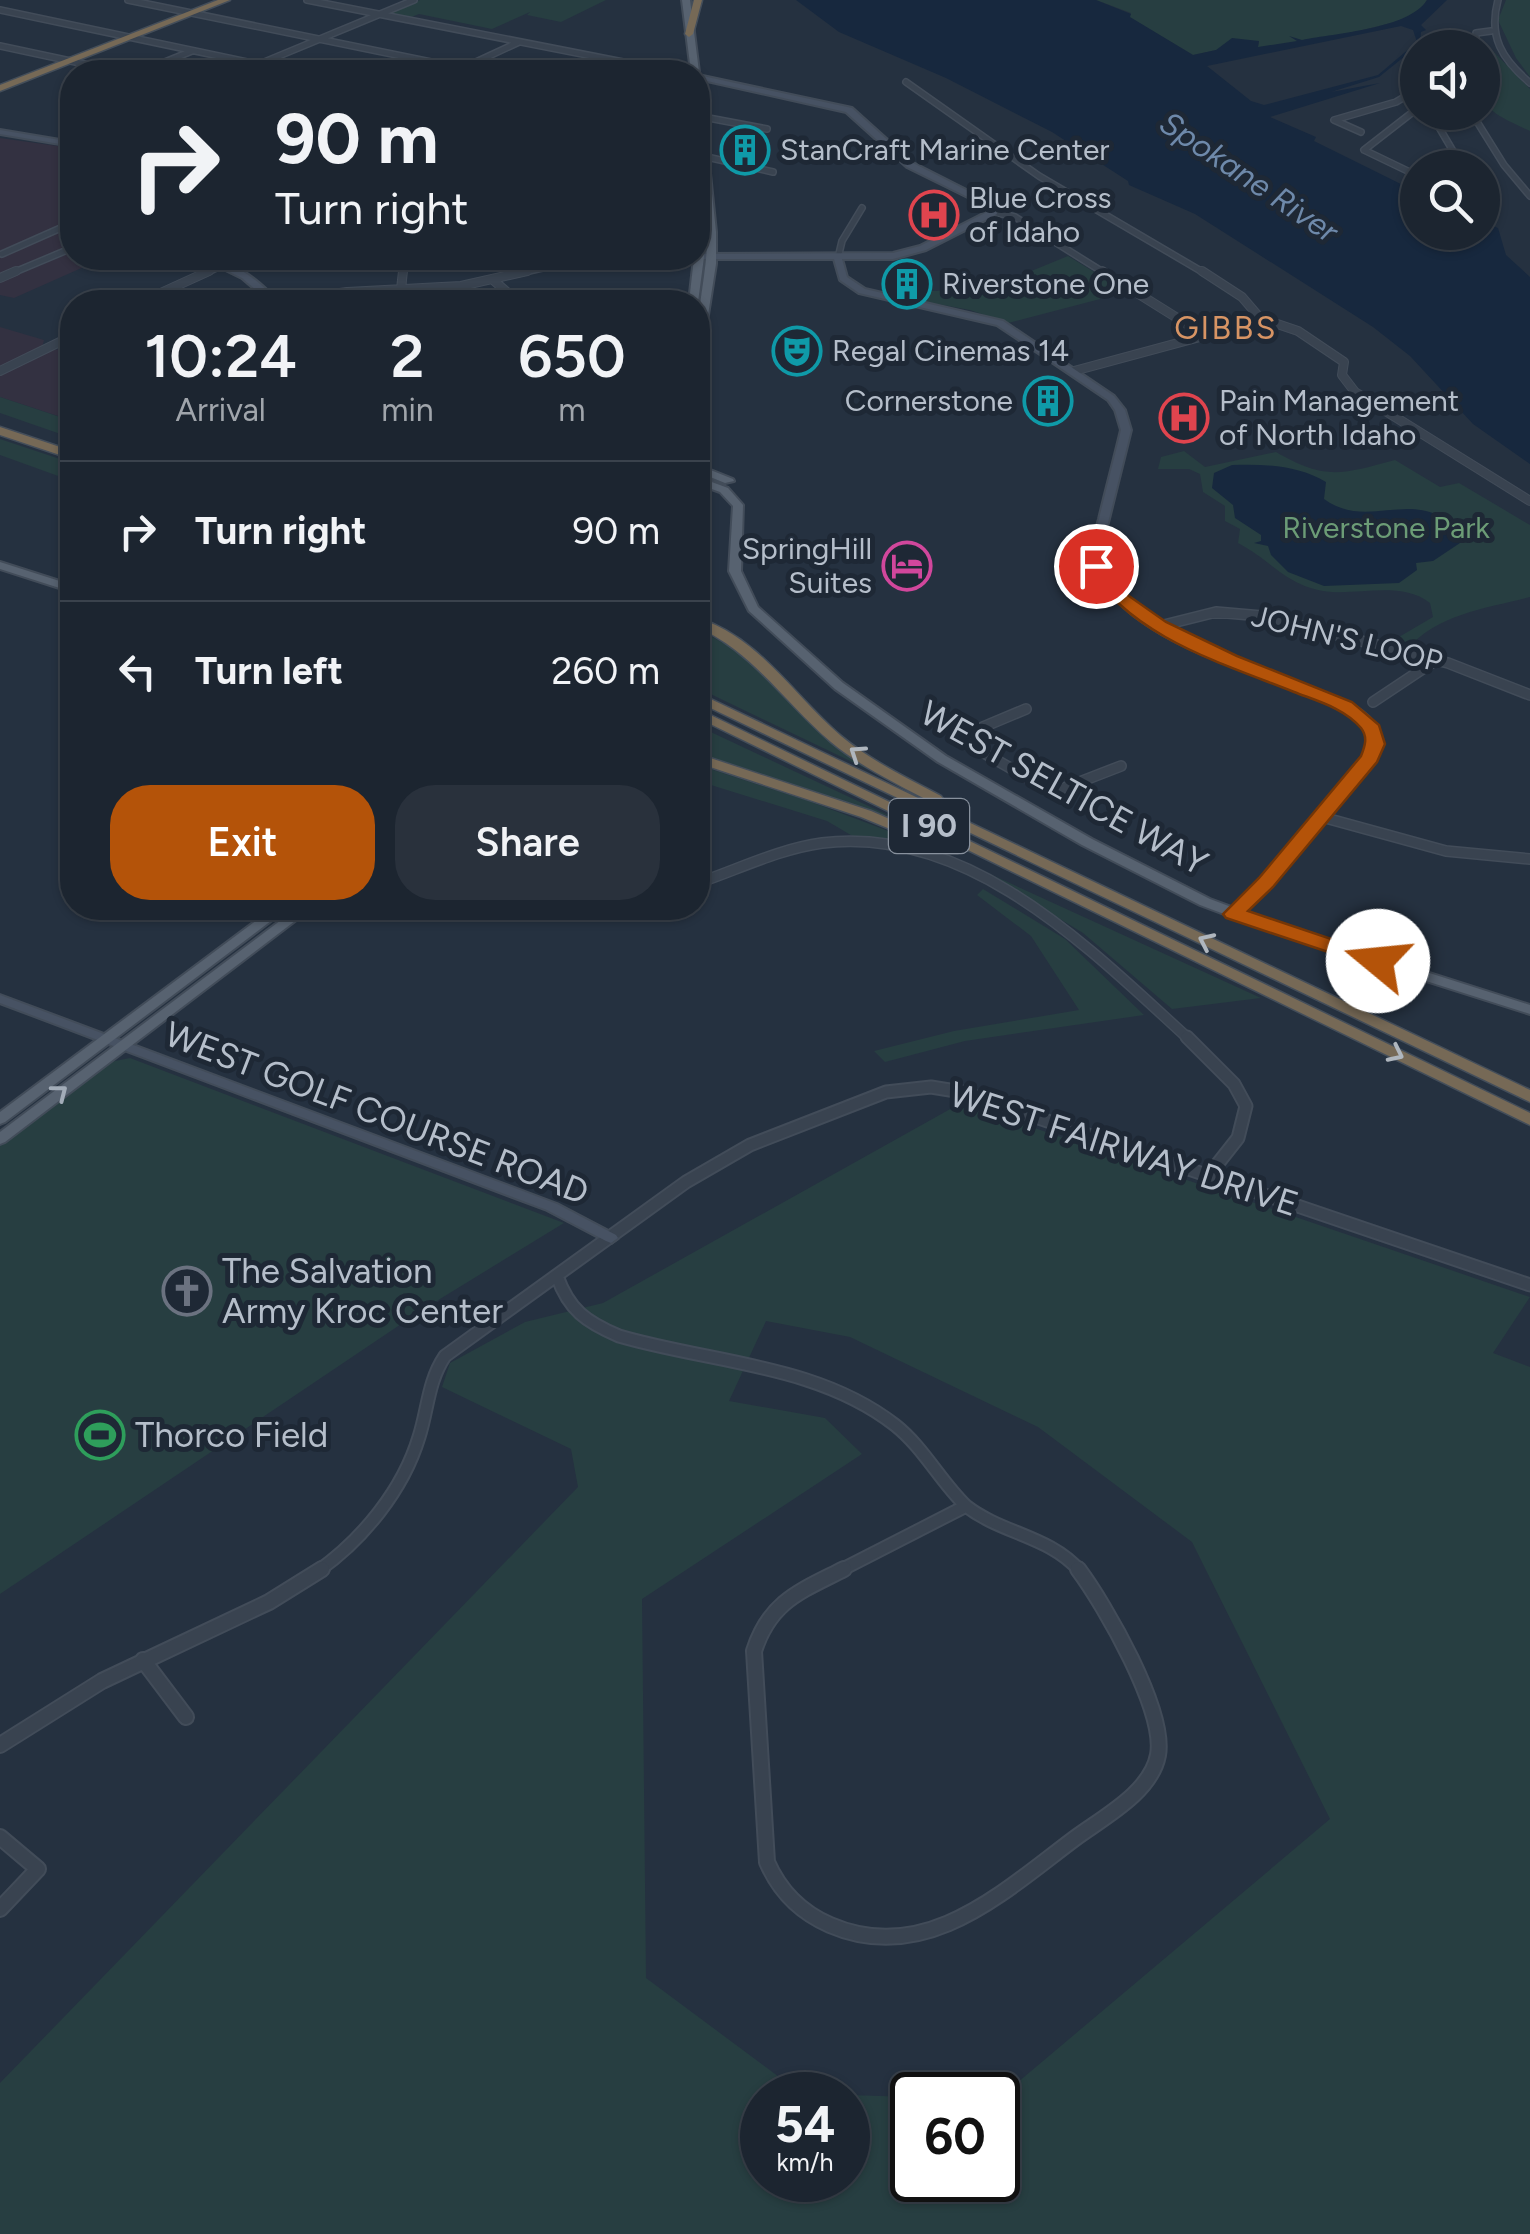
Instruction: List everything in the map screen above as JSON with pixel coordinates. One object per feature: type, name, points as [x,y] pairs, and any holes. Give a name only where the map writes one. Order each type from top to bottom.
[{"type":"highway","points":[[73,60],[226,0]]},
{"type":"highway","points":[[689,34],[698,0]]},
{"type":"highway","points":[[0,88],[60,65]]},
{"type":"highway","points":[[0,419],[60,439]]},
{"type":"highway","points":[[0,431],[60,451]]},
{"type":"highway","points":[[710,629],[752,652],[827,732],[865,760],[1125,903]]},
{"type":"highway","name":"I 90","points":[[710,703],[1530,1097]]},
{"type":"highway","name":"I 90","points":[[710,719],[1530,1120]]},
{"type":"highway","name":"I 90","points":[[710,762],[866,814],[1160,939]]},
{"type":"main road","points":[[683,0],[693,60]]},
{"type":"main road","points":[[683,0],[686,60]]},
{"type":"main road","points":[[710,473],[739,490],[746,503],[739,517]]},
{"type":"main road","points":[[710,485],[731,494],[739,517]]},
{"type":"main road","points":[[710,496],[723,499],[739,517]]},
{"type":"main road","name":"WEST SELTICE WAY","points":[[739,517],[736,571],[748,602],[839,686],[981,783],[1087,842],[1234,914],[1530,1010]]},
{"type":"main road","points":[[0,565],[60,584]]},
{"type":"main road","points":[[0,1120],[266,920]]},
{"type":"main road","points":[[0,1139],[289,920]]},
{"type":"street","points":[[128,0],[417,60]]},
{"type":"street","points":[[313,0],[612,60]]},
{"type":"street","points":[[270,60],[414,0]]},
{"type":"street","points":[[1492,30],[1498,0]]},
{"type":"street","points":[[0,10],[234,60]]},
{"type":"street","points":[[481,60],[520,42]]},
{"type":"street","points":[[0,46],[65,60]]},
{"type":"street","points":[[170,60],[192,51]]},
{"type":"street","points":[[1500,53],[1530,83]]},
{"type":"street","points":[[710,78],[849,110],[910,165],[990,206],[994,212]]},
{"type":"street","points":[[906,82],[1024,166],[1242,297],[1264,320],[1292,328],[1336,353],[1344,362],[1344,380],[1354,392],[1530,501]]},
{"type":"street","points":[[1361,132],[1334,120],[1400,101]]},
{"type":"street","points":[[710,118],[767,130]]},
{"type":"street","points":[[1400,122],[1364,150],[1400,167]]},
{"type":"street","points":[[1482,130],[1504,166],[1530,196]]},
{"type":"street","points":[[0,134],[60,142]]},
{"type":"street","points":[[710,158],[773,172]]},
{"type":"street","points":[[862,208],[842,242],[838,258],[843,278],[862,290],[892,300],[986,318],[1074,371],[1111,398],[1120,410],[1126,430],[1096,551],[1096,566],[1112,592],[1160,626],[1231,660],[1345,706],[1372,728],[1376,744],[1370,758],[1266,883],[1234,914]]},
{"type":"street","points":[[710,257],[838,258],[915,251],[994,212],[1015,217],[1206,336]]},
{"type":"street","points":[[2,254],[60,228]]},
{"type":"street","points":[[0,278],[60,253]]},
{"type":"street","points":[[167,290],[210,270]]},
{"type":"street","points":[[233,270],[262,290]]},
{"type":"street","points":[[401,289],[404,270]]},
{"type":"street","points":[[391,290],[452,287],[532,270]]},
{"type":"street","points":[[492,279],[505,290]]},
{"type":"street","points":[[1074,371],[1264,320]]},
{"type":"street","points":[[0,372],[60,342]]},
{"type":"street","name":"JOHN'S LOOP","points":[[1160,626],[1192,616],[1240,613],[1436,660],[1530,695]]},
{"type":"street","points":[[1373,702],[1436,660]]},
{"type":"street","points":[[1026,709],[983,726],[970,744],[1047,790],[1059,790],[1122,766]]},
{"type":"street","points":[[1322,816],[1446,850],[1530,859]]},
{"type":"street","points":[[710,878],[762,856],[820,843],[847,842],[905,850],[948,864],[1020,899],[1071,933],[1236,1085],[1246,1102],[1244,1128],[1208,1176]]},
{"type":"street","name":"WEST GOLF COURSE ROAD","points":[[0,998],[552,1208],[611,1238]]},
{"type":"street","name":"WEST FAIRWAY DRIVE","points":[[0,1745],[64,1702],[143,1660],[256,1612],[305,1583],[346,1548],[401,1481],[421,1431],[435,1369],[458,1346],[686,1182],[750,1145],[832,1111],[903,1089],[930,1087],[962,1092],[1530,1285]]},
{"type":"street","points":[[557,1276],[572,1309],[597,1326],[660,1347],[803,1378],[867,1406],[927,1456],[966,1506],[979,1516],[1058,1550],[1086,1575],[1152,1706],[1160,1752],[1147,1780],[1125,1801],[956,1921],[915,1937],[884,1940],[860,1936],[817,1919],[798,1906],[779,1885],[768,1862],[754,1678],[757,1638],[774,1610],[797,1593],[966,1506]]},
{"type":"street","points":[[143,1660],[186,1717]]},
{"type":"street","points":[[0,1837],[38,1869],[0,1909]]},
{"type":"shaded area","points":[[0,138],[60,146],[60,250],[0,276]]},
{"type":"shaded area","points":[[60,257],[60,270],[77,270],[14,298],[0,295],[0,282]]},
{"type":"shaded area","points":[[0,327],[44,340],[42,348],[0,369]]},
{"type":"shaded area","points":[[60,349],[60,417],[0,397],[0,374],[47,351]]},
{"type":"green space","points":[[420,0],[606,0],[561,22],[527,15],[530,12],[492,29],[419,14],[409,18],[388,14]]},
{"type":"green space","points":[[1096,0],[1427,0],[1410,16],[1392,23],[1307,41],[1258,47],[1259,41],[1193,55],[1129,17],[1131,13]]},
{"type":"green space","points":[[1506,0],[1530,0],[1530,77],[1498,20]]},
{"type":"green space","points":[[1500,58],[1530,89],[1530,131],[1500,116]]},
{"type":"green space","points":[[1068,256],[1127,292],[1008,323],[970,310],[878,293],[889,289],[936,291],[997,285]]},
{"type":"green space","points":[[0,397],[60,417],[60,434],[0,413]]},
{"type":"green space","points":[[0,439],[60,459],[60,477],[0,455]]},
{"type":"green space","name":"Riverstone Park","points":[[1184,451],[1205,467],[1276,452],[1308,467],[1334,472],[1395,460],[1440,487],[1459,483],[1530,525],[1530,597],[1448,620],[1408,649],[1387,644],[1433,617],[1430,603],[1408,593],[1332,592],[1292,579],[1238,543],[1240,529],[1225,521],[1225,506],[1203,492],[1200,474],[1189,469],[1158,469],[1161,457]]},
{"type":"green space","points":[[710,636],[750,658],[821,734],[869,770],[710,694]]},
{"type":"green space","points":[[710,732],[894,818],[710,757]]},
{"type":"green space","points":[[710,769],[931,847],[1261,998],[1172,1009],[1083,933],[996,880],[958,863],[861,841],[827,821],[710,785]]},
{"type":"green space","points":[[983,889],[1065,939],[1144,1015],[965,1041],[885,1062],[874,1051],[954,1031],[1079,1010],[1031,936],[977,895]]},
{"type":"green space","points":[[130,1058],[564,1223],[422,1310],[0,1594],[0,1146],[110,1062]]},
{"type":"green space","points":[[961,1103],[1530,1297],[1493,1353],[1530,1367],[1530,2234],[0,2234],[0,2083],[578,1487],[571,1449],[442,1387],[450,1363],[525,1322],[603,1303]],"holes":[[[766,1321],[850,1337],[1038,1427],[1192,1542],[1330,1819],[1020,2080],[1020,2202],[890,2202],[890,2096],[870,2096],[870,2202],[740,2202],[740,2072],[772,2072],[646,1978],[642,1599],[862,1454],[825,1418],[729,1401]]]},
{"type":"water","name":"Spokane River","points":[[796,0],[1096,0],[1131,14],[1130,17],[1193,55],[1216,50],[1232,38],[1259,41],[1258,47],[1297,41],[1289,36],[1302,40],[1370,28],[1405,18],[1427,0],[1447,0],[1421,25],[1426,30],[1401,26],[1207,66],[1251,101],[1264,105],[1378,75],[1400,56],[1379,77],[1331,92],[1380,83],[1270,117],[1316,137],[1314,141],[1400,184],[1400,250],[1500,250],[1500,235],[1506,255],[1530,277],[1530,464],[1473,424],[1410,356],[1373,327],[1195,214],[1129,185],[1052,132],[946,78],[839,32]]},
{"type":"water","points":[[1232,465],[1269,465],[1304,472],[1326,482],[1324,499],[1342,508],[1360,512],[1431,512],[1448,521],[1466,539],[1433,561],[1416,563],[1417,570],[1399,583],[1324,586],[1288,572],[1271,555],[1268,546],[1254,543],[1261,541],[1261,535],[1235,518],[1233,505],[1212,488],[1214,473]]},
{"type":"place","name":"StanCraft Marine Center","points":[[745,150]]},
{"type":"place","name":"Blue Cross of Idaho","points":[[934,215]]},
{"type":"place","name":"Riverstone One","points":[[907,284]]},
{"type":"place","name":"Regal Cinemas 14","points":[[797,351]]},
{"type":"place","name":"Cornerstone","points":[[1048,401]]},
{"type":"place","name":"Pain Management of North Idaho","points":[[1184,418]]},
{"type":"place","name":"SpringHill Suites","points":[[907,566]]},
{"type":"place","name":"The Salvation Army Kroc Center","points":[[187,1291]]},
{"type":"place","name":"Thorco Field","points":[[100,1435]]},
{"type":"district","name":"GIBBS","points":[[1226,328]]},
{"type":"route","points":[[1096,566],[1102,580],[1127,606],[1180,638],[1329,698],[1357,713],[1372,728],[1376,744],[1370,758],[1266,883],[1234,914],[1378,961]]}]
